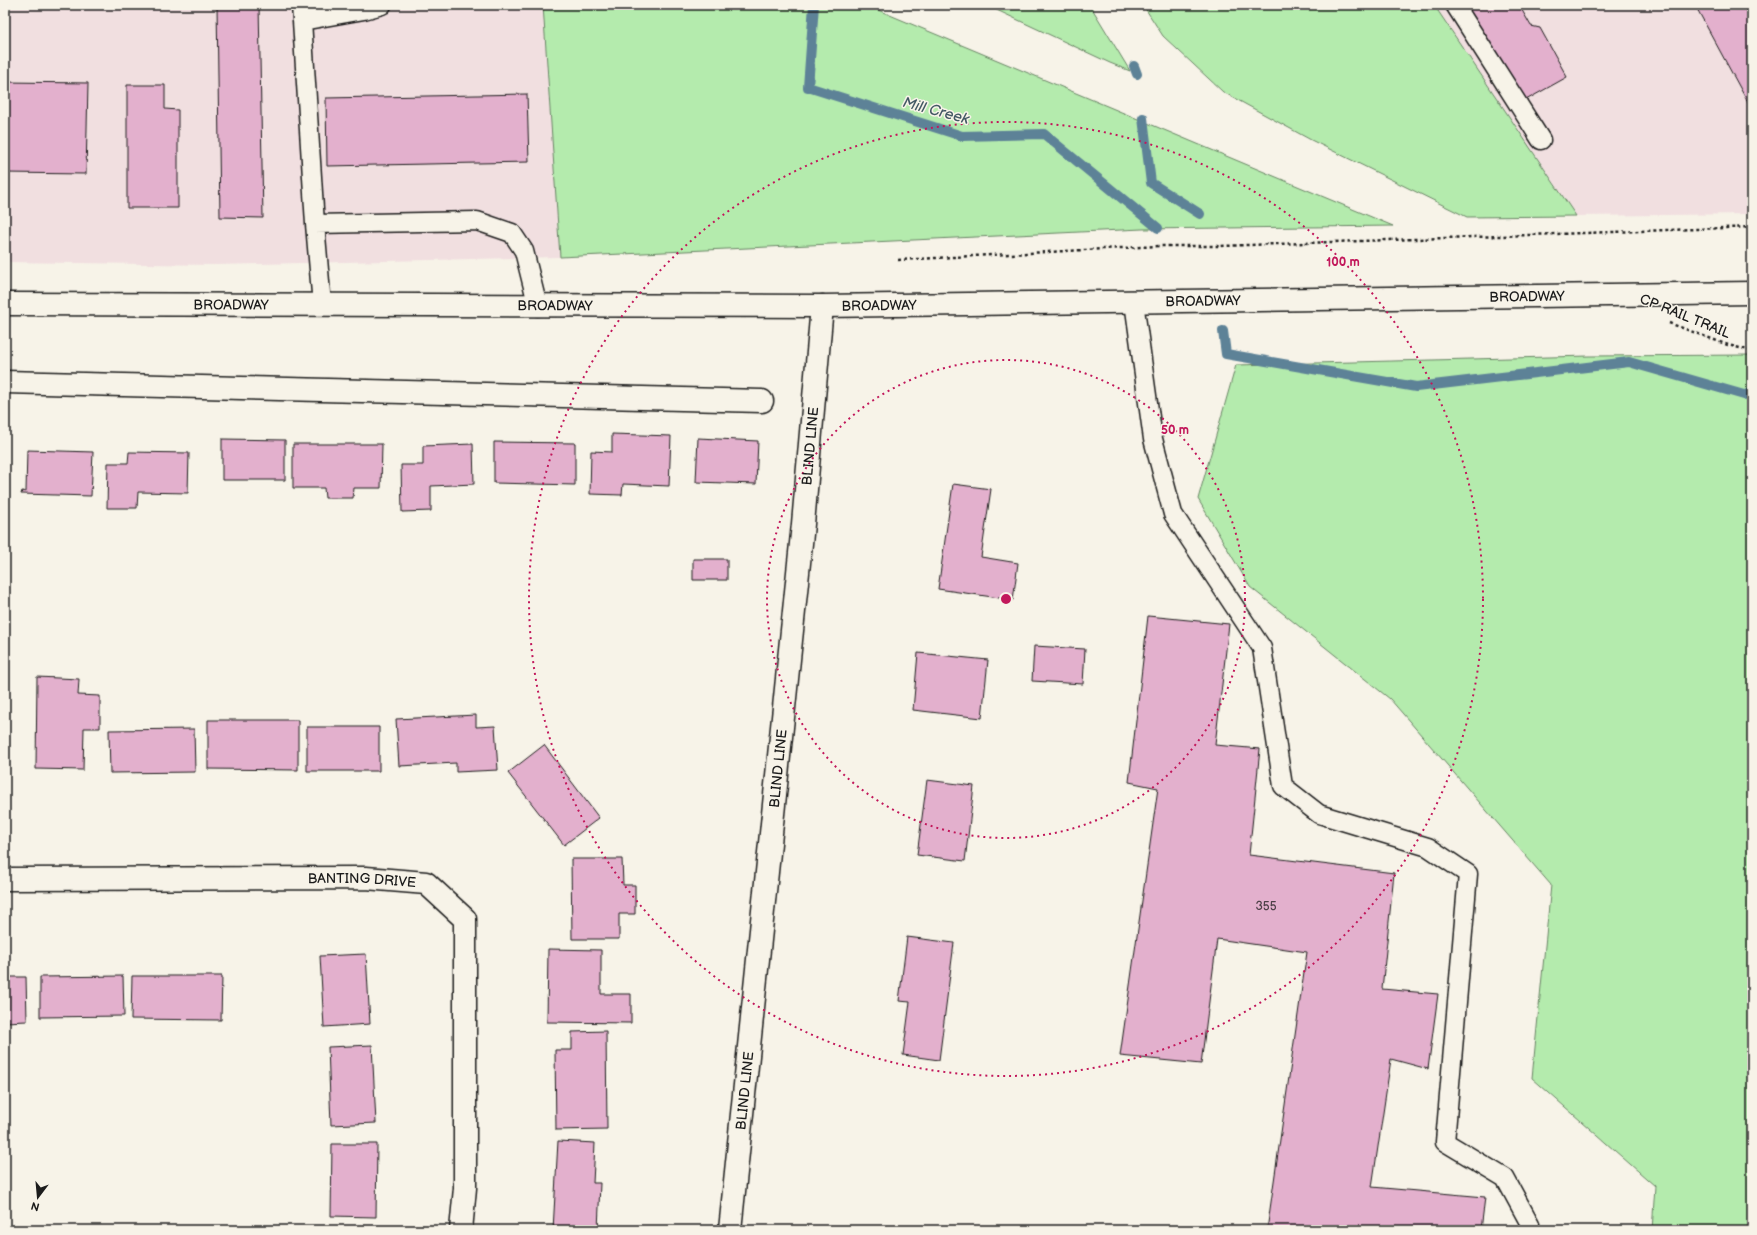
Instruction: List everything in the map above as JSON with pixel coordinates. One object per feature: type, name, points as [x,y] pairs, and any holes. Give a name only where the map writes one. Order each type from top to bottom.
[{"type":"street","name":"BROADWAY","points":[[5,304],[538,307],[822,306],[1752,293]]},
{"type":"street","name":"BLIND LINE","points":[[730,1230],[803,524],[822,306]]},
{"type":"street","points":[[5,382],[762,401]]},
{"type":"street","name":"BANTING DRIVE","points":[[5,879],[366,878],[426,883],[465,919],[466,1188],[460,1230]]},
{"type":"lane","points":[[322,305],[301,13],[364,10],[382,5]]},
{"type":"lane","points":[[1455,5],[1541,140]]},
{"type":"lane","points":[[316,224],[477,221],[512,233],[524,251],[538,307]]},
{"type":"lane","points":[[1134,302],[1153,439],[1174,514],[1262,648],[1283,786],[1319,814],[1428,847],[1468,874],[1445,1142],[1505,1178],[1530,1224],[1530,1230]]},
{"type":"path","points":[[898,260],[1159,246],[1221,246],[1752,227]]},
{"type":"path","name":"CP RAIL TRAIL","points":[[1667,322],[1728,345],[1752,351]]},
{"type":"shaded area","points":[[5,5],[543,5],[560,257],[214,265],[5,262]]},
{"type":"shaded area","points":[[1434,5],[1752,5],[1752,214],[1576,216]]},
{"type":"green space","points":[[543,5],[866,5],[1393,226],[1142,229],[560,257]]},
{"type":"green space","points":[[986,5],[1090,5],[1130,71],[1110,63]]},
{"type":"green space","points":[[1143,5],[1434,5],[1576,216],[1467,217],[1311,140],[1223,92],[1163,36]]},
{"type":"green space","points":[[1752,355],[1752,1230],[1652,1230],[1655,1186],[1532,1078],[1551,885],[1390,699],[1250,587],[1198,499],[1236,365],[1589,356]]},
{"type":"building","points":[[217,5],[259,5],[263,218],[220,217]]},
{"type":"building","points":[[1471,5],[1519,5],[1531,26],[1540,28],[1567,77],[1517,105],[1457,13]]},
{"type":"building","points":[[1695,5],[1752,5],[1752,110]]},
{"type":"building","points":[[5,82],[88,83],[86,174],[5,173]]},
{"type":"building","points":[[127,85],[165,85],[165,109],[178,110],[178,208],[127,208]]},
{"type":"building","points":[[527,94],[529,162],[327,166],[326,98]]},
{"type":"building","points":[[612,434],[671,436],[669,486],[623,484],[622,495],[590,494],[591,451],[612,452]]},
{"type":"building","points":[[698,438],[758,441],[756,484],[696,482]]},
{"type":"building","points":[[222,439],[285,440],[285,480],[222,480]]},
{"type":"building","points":[[494,442],[575,443],[575,485],[494,483]]},
{"type":"building","points":[[293,444],[382,444],[381,488],[354,488],[353,498],[325,498],[324,488],[293,488]]},
{"type":"building","points":[[473,444],[474,484],[431,486],[431,511],[402,512],[401,465],[423,465],[423,446]]},
{"type":"building","points":[[27,450],[93,452],[91,496],[21,494],[22,491],[26,492]]},
{"type":"building","points":[[129,452],[189,453],[188,493],[138,492],[137,508],[107,508],[108,463],[128,463]]},
{"type":"building","points":[[953,484],[991,489],[981,557],[1018,563],[1013,600],[938,589]]},
{"type":"building","points":[[693,559],[727,559],[727,580],[693,580]]},
{"type":"building","points":[[1148,616],[1229,624],[1215,745],[1260,749],[1249,855],[1394,873],[1382,989],[1438,994],[1428,1069],[1391,1059],[1372,1187],[1485,1197],[1481,1230],[1267,1230],[1307,952],[1217,939],[1201,1064],[1120,1056],[1158,788],[1129,782]]},
{"type":"building","points":[[1034,646],[1085,649],[1083,684],[1032,681]]},
{"type":"building","points":[[918,653],[988,660],[982,718],[913,710]]},
{"type":"building","points":[[37,677],[79,679],[78,695],[100,696],[100,728],[84,728],[83,770],[36,769]]},
{"type":"building","points":[[476,715],[476,727],[495,726],[498,770],[456,772],[456,763],[399,766],[396,719]]},
{"type":"building","points":[[208,720],[298,720],[298,770],[208,769]]},
{"type":"building","points":[[307,727],[379,727],[379,771],[307,771]]},
{"type":"building","points":[[194,729],[195,772],[110,773],[109,730]]},
{"type":"building","points":[[544,745],[599,818],[564,845],[508,773]]},
{"type":"building","points":[[927,780],[974,786],[965,861],[917,855]]},
{"type":"building","points":[[571,859],[622,859],[623,885],[635,885],[635,914],[619,914],[619,939],[572,939]]},
{"type":"building","points":[[907,937],[954,943],[939,1060],[903,1055],[910,1002],[899,1001]]},
{"type":"building","points":[[548,949],[601,950],[601,994],[631,994],[631,1023],[547,1022]]},
{"type":"building","points":[[366,954],[370,1024],[324,1027],[320,956]]},
{"type":"building","points":[[123,976],[124,1016],[40,1017],[40,977]]},
{"type":"building","points":[[132,976],[222,976],[221,1020],[131,1019]]},
{"type":"building","points":[[5,977],[26,977],[27,1021],[5,1022]]},
{"type":"building","points":[[606,1031],[607,1129],[556,1130],[555,1050],[572,1050],[572,1032]]},
{"type":"building","points":[[372,1045],[376,1123],[331,1125],[328,1047]]},
{"type":"building","points":[[558,1141],[595,1143],[593,1183],[600,1183],[598,1230],[553,1230]]},
{"type":"building","points":[[332,1144],[377,1144],[376,1217],[331,1216]]},
{"type":"waterway","name":"Mill Creek","points":[[814,5],[808,87],[962,136],[1044,134],[1158,228]]},
{"type":"waterway","points":[[1134,66],[1137,74]]},
{"type":"waterway","points":[[1143,118],[1151,183],[1200,214]]},
{"type":"waterway","points":[[1223,331],[1226,354],[1416,387],[1629,362],[1744,395],[1752,393]]}]
